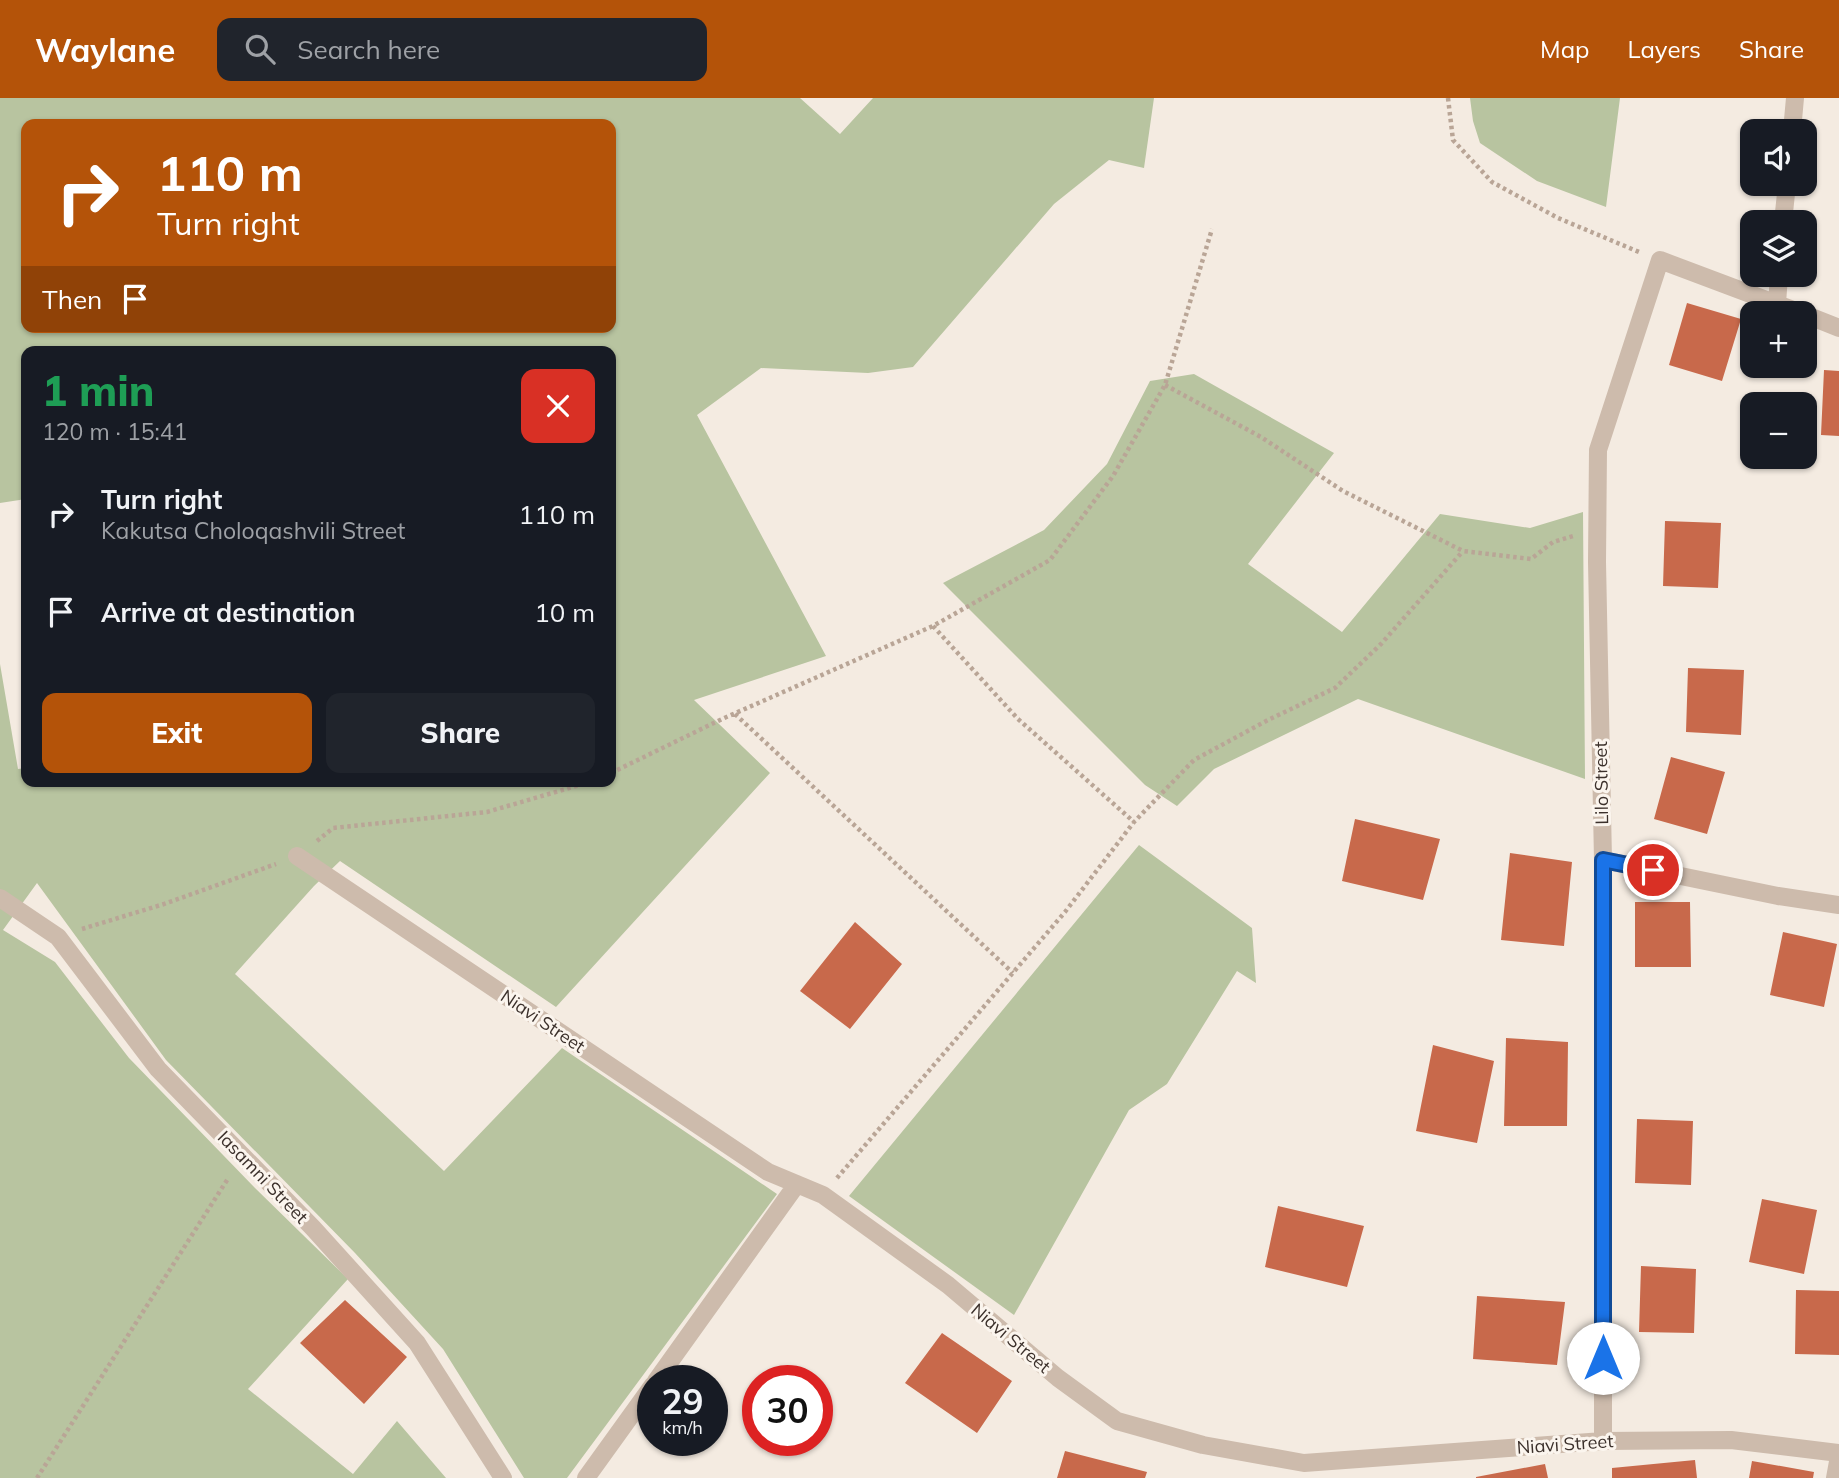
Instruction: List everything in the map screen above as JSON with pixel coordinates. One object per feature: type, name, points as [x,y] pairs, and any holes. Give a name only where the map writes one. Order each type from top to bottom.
[{"type":"street","points":[[1793,119],[1795,98]]},
{"type":"street","points":[[1660,260],[1769,301]]},
{"type":"street","name":"Lilo Street","points":[[1603,1441],[1603,860],[1598,450],[1660,260]]},
{"type":"street","points":[[1817,319],[1839,328]]},
{"type":"street","name":"Niavi Street","points":[[297,856],[768,1172],[823,1195],[948,1285],[1058,1378],[1117,1421],[1203,1445],[1304,1462],[1603,1441],[1731,1440],[1839,1455]]},
{"type":"street","points":[[1603,860],[1839,905]]},
{"type":"street","name":"Iasamni Street","points":[[0,898],[58,937],[158,1069],[313,1228],[417,1343],[503,1478]]},
{"type":"street","points":[[667,1365],[797,1184]]},
{"type":"street","points":[[586,1478],[637,1407]]},
{"type":"street","points":[[1835,1478],[1839,1455]]},
{"type":"path","points":[[1448,98],[1453,140],[1492,183],[1558,218],[1660,260]]},
{"type":"path","points":[[616,771],[933,626],[1050,561],[1113,476],[1165,385],[1212,229]]},
{"type":"path","points":[[1165,385],[1261,437],[1343,491],[1463,551],[1531,558],[1553,542],[1597,528]]},
{"type":"path","points":[[823,1195],[1065,912],[1134,822],[1194,760],[1335,688],[1381,644],[1463,551]]},
{"type":"path","points":[[933,626],[1018,719],[1134,822]]},
{"type":"path","points":[[736,714],[1013,973]]},
{"type":"path","points":[[58,937],[164,904],[297,856],[333,828],[487,812],[573,787]]},
{"type":"path","points":[[37,1478],[243,1156]]},
{"type":"green space","points":[[0,98],[800,98],[840,134],[873,98],[1154,98],[1144,168],[1109,160],[1054,204],[913,367],[868,373],[761,368],[697,415],[826,656],[694,700],[770,773],[556,1007],[340,861],[235,974],[444,1171],[562,1048],[777,1194],[651,1365],[637,1365],[637,1383],[567,1478],[524,1478],[443,1349],[355,1253],[166,1060],[37,883],[3,930],[55,962],[129,1058],[348,1279],[248,1389],[353,1474],[397,1421],[446,1478],[0,1478],[0,664],[18,769],[21,769],[21,787],[616,787],[616,346],[21,346],[21,500],[0,503]]},
{"type":"green space","points":[[1470,98],[1620,98],[1606,207],[1537,181],[1480,143]]},
{"type":"green space","points":[[1194,374],[1334,453],[1248,564],[1342,632],[1440,514],[1530,528],[1583,512],[1585,779],[1358,699],[1214,769],[1177,806],[1145,785],[943,583],[1044,530],[1107,464],[1150,381]]},
{"type":"green space","points":[[1139,845],[1252,928],[1256,983],[1237,971],[1167,1084],[1129,1110],[1014,1315],[849,1196]]},
{"type":"building","points":[[1687,303],[1740,319],[1722,381],[1669,365]]},
{"type":"building","points":[[1824,370],[1839,371],[1839,436],[1821,435]]},
{"type":"building","points":[[1665,521],[1721,523],[1718,588],[1663,586]]},
{"type":"building","points":[[1688,668],[1744,670],[1741,735],[1686,732]]},
{"type":"building","points":[[1671,757],[1725,772],[1707,834],[1654,819]]},
{"type":"building","points":[[1355,819],[1440,839],[1423,900],[1342,881]]},
{"type":"building","points":[[1510,853],[1572,862],[1564,946],[1501,940]]},
{"type":"building","points":[[1635,902],[1690,902],[1691,967],[1635,967]]},
{"type":"building","points":[[855,922],[902,964],[850,1029],[800,991]]},
{"type":"building","points":[[1783,932],[1837,944],[1824,1007],[1770,995]]},
{"type":"building","points":[[1506,1038],[1568,1042],[1567,1126],[1504,1126]]},
{"type":"building","points":[[1433,1045],[1494,1061],[1477,1143],[1416,1131]]},
{"type":"building","points":[[1637,1119],[1693,1121],[1691,1185],[1635,1183]]},
{"type":"building","points":[[1762,1199],[1817,1210],[1804,1274],[1749,1262]]},
{"type":"building","points":[[1278,1206],[1364,1226],[1347,1287],[1265,1267]]},
{"type":"building","points":[[1641,1266],[1696,1269],[1694,1333],[1639,1332]]},
{"type":"building","points":[[1796,1290],[1839,1291],[1839,1355],[1795,1354]]},
{"type":"building","points":[[1477,1296],[1565,1302],[1557,1365],[1473,1359]]},
{"type":"building","points":[[345,1300],[407,1357],[364,1404],[300,1343]]},
{"type":"building","points":[[942,1333],[1012,1381],[977,1433],[905,1383]]},
{"type":"building","points":[[1065,1451],[1147,1472],[1145,1478],[1057,1478]]},
{"type":"building","points":[[1695,1460],[1697,1478],[1612,1478],[1612,1468]]},
{"type":"building","points":[[1752,1461],[1814,1472],[1813,1478],[1749,1478]]},
{"type":"building","points":[[1545,1464],[1548,1478],[1476,1478],[1476,1477]]},
{"type":"route","points":[[1603,1358],[1603,860],[1653,870]]}]
